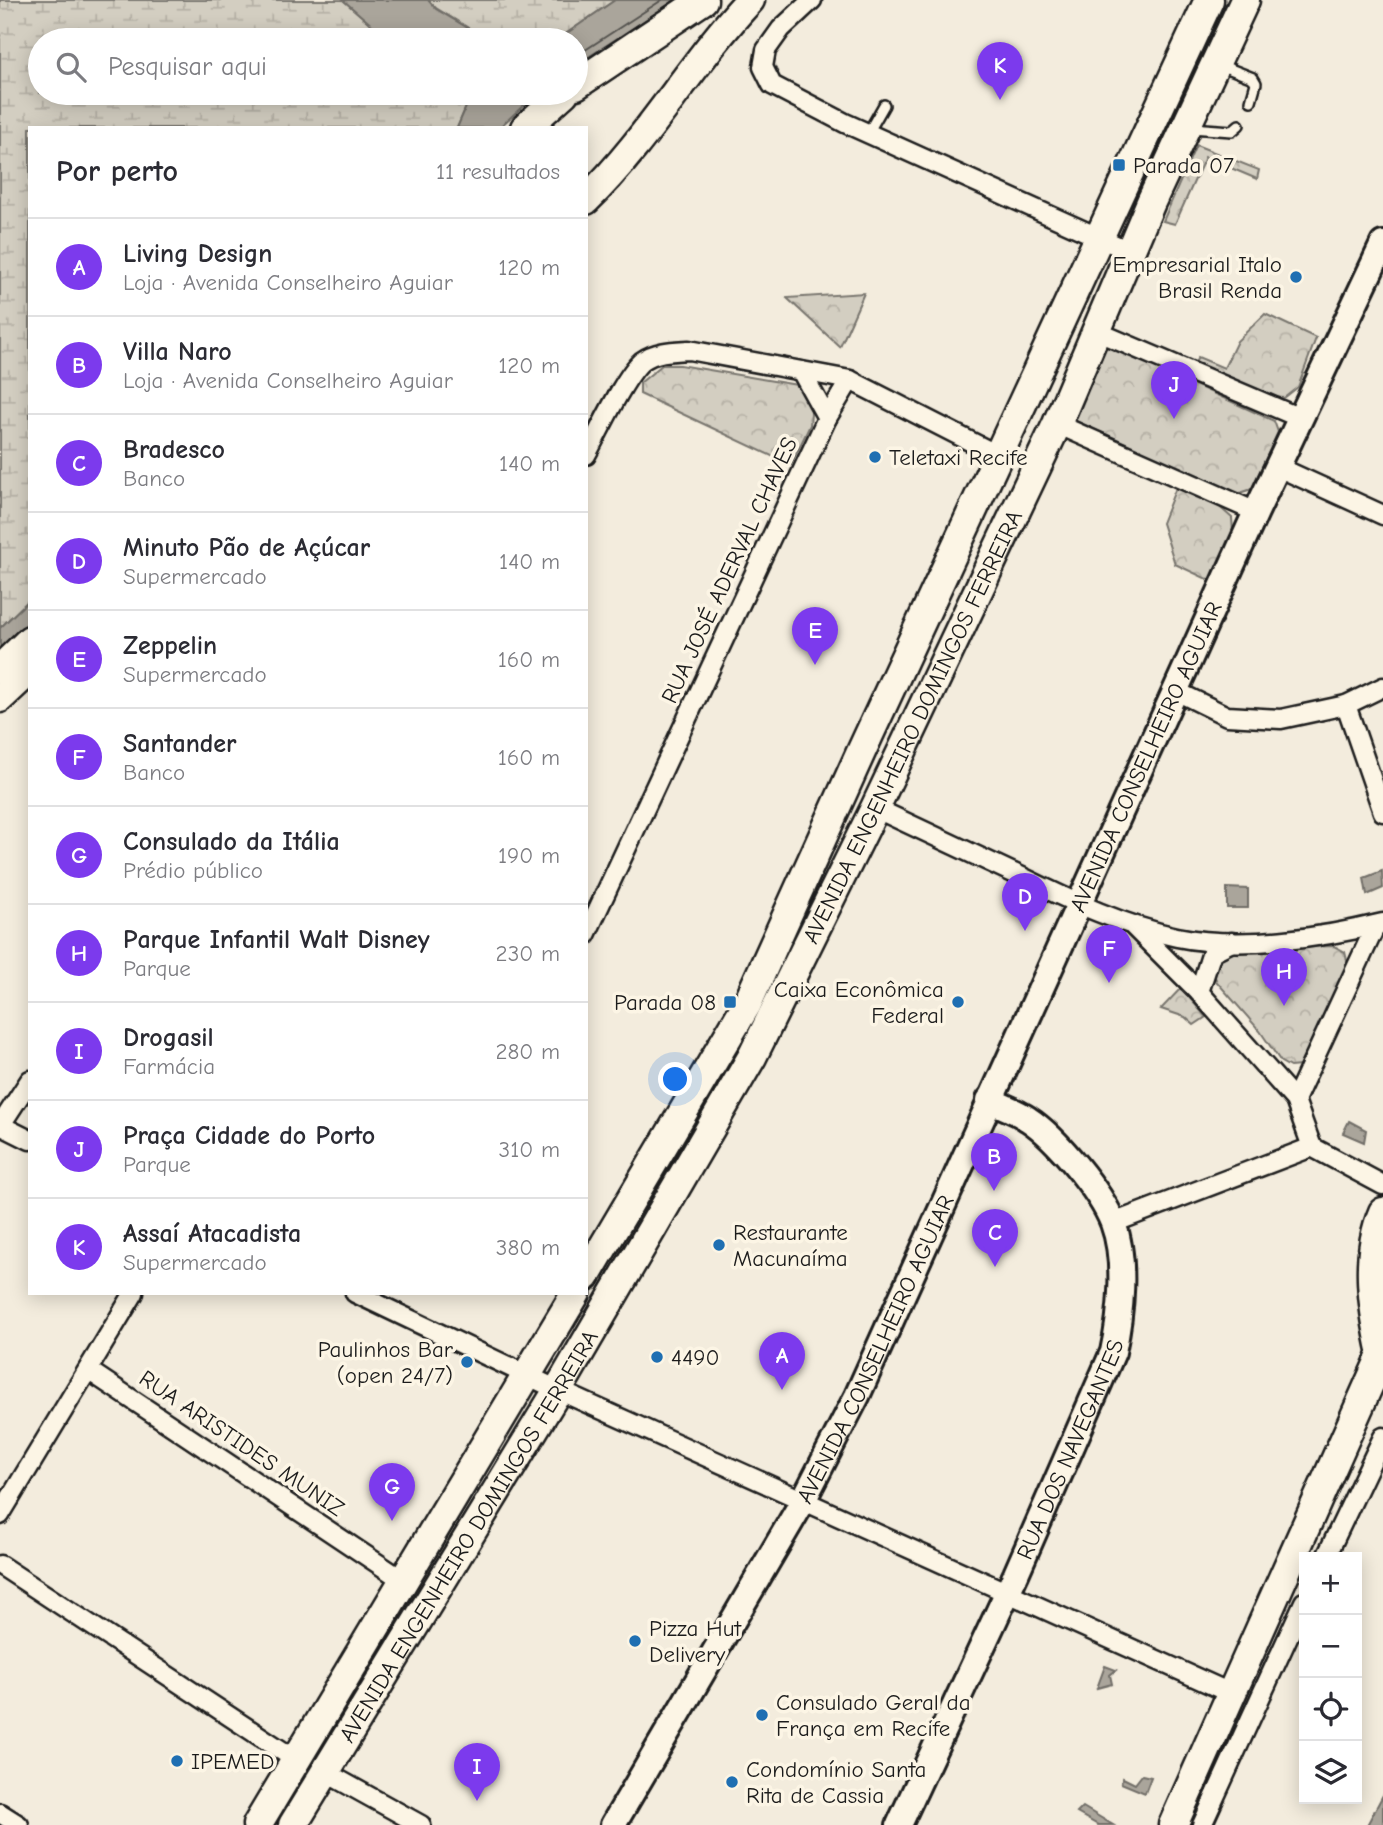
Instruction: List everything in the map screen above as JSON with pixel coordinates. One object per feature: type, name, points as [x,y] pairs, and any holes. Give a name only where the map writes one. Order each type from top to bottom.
[{"type":"main road","points":[[588,77],[703,0]]},
{"type":"main road","points":[[588,198],[626,158],[709,47],[750,0]]},
{"type":"main road","name":"AVENIDA ENGENHEIRO DOMINGOS FERREIRA","points":[[588,1273],[747,1004],[1209,0]]},
{"type":"main road","name":"AVENIDA ENGENHEIRO DOMINGOS FERREIRA","points":[[293,1825],[558,1390],[752,1057],[875,808],[1057,424],[1186,127],[1245,0]]},
{"type":"main road","points":[[527,126],[551,105]]},
{"type":"main road","name":"AVENIDA CONSELHEIRO AGUIAR","points":[[612,1825],[803,1501],[857,1396],[1077,904],[1256,512],[1383,244]]},
{"type":"main road","points":[[0,669],[28,642]]},
{"type":"main road","points":[[0,698],[28,672]]},
{"type":"main road","name":"RUA DOS NAVEGANTES","points":[[899,1825],[1008,1590],[1113,1352],[1122,1296],[1113,1223],[1096,1194],[1039,1127],[989,1100]]},
{"type":"main road","points":[[1173,1825],[1383,1354],[1371,1283],[1378,1224],[1383,1212]]},
{"type":"main road","name":"AVENIDA ENGENHEIRO DOMINGOS FERREIRA","points":[[257,1825],[575,1295]]},
{"type":"street","points":[[812,0],[781,29],[766,50],[763,67],[772,85],[868,133],[1131,252]]},
{"type":"street","points":[[1098,332],[1300,418]]},
{"type":"street","points":[[591,435],[643,361],[664,351],[689,350],[850,380],[999,456]]},
{"type":"street","points":[[801,371],[827,418]]},
{"type":"street","name":"RUA JOSÉ ADERVAL CHAVES","points":[[588,930],[827,418],[850,380]]},
{"type":"street","points":[[1057,424],[1256,512]]},
{"type":"street","points":[[1278,467],[1383,515]]},
{"type":"street","points":[[1176,691],[1227,716],[1282,719],[1346,705],[1383,687]]},
{"type":"street","points":[[1346,705],[1383,812]]},
{"type":"street","points":[[875,808],[1077,904],[1131,925],[1179,938],[1232,942],[1315,937],[1380,924]]},
{"type":"street","points":[[1295,1100],[1380,924]]},
{"type":"street","points":[[1131,925],[1199,992],[1295,1100],[1312,1147],[1383,1185]]},
{"type":"street","points":[[1199,992],[1212,951],[1232,942]]},
{"type":"street","points":[[28,1083],[0,1125],[28,1139]]},
{"type":"street","points":[[1113,1223],[1312,1147]]},
{"type":"street","points":[[0,1515],[133,1295]]},
{"type":"street","points":[[375,1297],[558,1390],[1008,1590],[1230,1693]]},
{"type":"street","name":"RUA ARISTIDES MUNIZ","points":[[88,1370],[404,1581]]},
{"type":"street","points":[[1328,1552],[1383,1437]]},
{"type":"street","points":[[0,1565],[296,1760]]},
{"type":"street","points":[[1202,1825],[1299,1613]]},
{"type":"street","points":[[325,1772],[421,1825]]},
{"type":"street","points":[[0,1813],[19,1825]]},
{"type":"lane","points":[[1215,63],[1253,78],[1256,83],[1251,101]]},
{"type":"lane","points":[[868,133],[884,105]]},
{"type":"lane","points":[[1186,127],[1232,131],[1239,125]]},
{"type":"green space","points":[[0,0],[343,0],[375,28],[28,28],[28,105],[466,107],[458,126],[28,126],[28,601],[0,628]]},
{"type":"green space","points":[[428,0],[615,0],[574,28],[468,28]]},
{"type":"green space","points":[[1196,145],[1259,170],[1257,179],[1205,157],[1175,224],[1163,221]]},
{"type":"green space","points":[[864,293],[840,347],[787,298]]},
{"type":"green space","points":[[1265,314],[1316,338],[1298,387],[1284,398],[1272,397],[1195,363],[1198,357],[1224,368],[1237,341]]},
{"type":"green space","points":[[1106,347],[1114,348],[1274,421],[1278,432],[1252,489],[1237,494],[1076,421],[1073,414],[1096,351]]},
{"type":"green space","points":[[662,365],[680,365],[797,385],[812,402],[810,425],[791,465],[640,394],[640,383]]},
{"type":"green space","points":[[1177,485],[1214,502],[1232,518],[1233,532],[1211,581],[1175,564],[1162,523]]},
{"type":"green space","points":[[1334,946],[1345,952],[1348,965],[1306,1058],[1300,1066],[1290,1067],[1281,1062],[1260,1031],[1217,982],[1213,972],[1218,956],[1232,949]]},
{"type":"green space","points":[[1181,988],[1206,1017],[1194,1025],[1185,1017],[1161,1009]]},
{"type":"water","points":[[343,0],[428,0],[436,9],[468,28],[375,28]]},
{"type":"water","points":[[615,0],[676,0],[588,57],[588,28],[574,28]]},
{"type":"water","points":[[464,105],[524,105],[501,126],[458,126],[466,107]]},
{"type":"water","points":[[28,601],[28,627],[0,655],[0,628]]},
{"type":"water","points":[[1382,871],[1383,888],[1367,895],[1364,878]]},
{"type":"water","points":[[1227,888],[1248,889],[1248,908],[1227,908]]},
{"type":"water","points":[[1349,1121],[1366,1130],[1364,1142],[1343,1133]]},
{"type":"water","points":[[1105,1666],[1116,1670],[1110,1675],[1112,1684],[1097,1688]]},
{"type":"water","points":[[1142,1775],[1151,1777],[1145,1793],[1121,1783],[1123,1778],[1135,1784]]},
{"type":"water","points":[[1383,1795],[1383,1825],[1367,1825]]},
{"type":"water","points":[[1083,1807],[1113,1825],[1098,1825],[1077,1813]]},
{"type":"place","name":"Assaí Atacadista","points":[[1000,100]]},
{"type":"place","name":"Parada 07","points":[[1119,165]]},
{"type":"place","name":"Empresarial Italo Brasil Renda","points":[[1296,277]]},
{"type":"place","name":"Praça Cidade do Porto","points":[[1174,419]]},
{"type":"place","name":"Teletaxi Recife","points":[[875,457]]},
{"type":"place","name":"Zeppelin","points":[[815,665]]},
{"type":"place","name":"Minuto Pão de Açúcar","points":[[1025,931]]},
{"type":"place","name":"Santander","points":[[1109,983]]},
{"type":"place","name":"Parada 08","points":[[730,1002]]},
{"type":"place","name":"Caixa Econômica Federal","points":[[958,1002]]},
{"type":"place","name":"Parque Infantil Walt Disney","points":[[1284,1006]]},
{"type":"place","name":"Villa Naro","points":[[994,1191]]},
{"type":"place","name":"Restaurante Macunaíma","points":[[719,1245]]},
{"type":"place","name":"Bradesco","points":[[995,1267]]},
{"type":"place","name":"4490","points":[[657,1357]]},
{"type":"place","name":"Paulinhos Bar (open 24/7)","points":[[467,1362]]},
{"type":"place","name":"Living Design","points":[[782,1390]]},
{"type":"place","name":"Consulado da Itália","points":[[392,1521]]},
{"type":"place","name":"Pizza Hut Delivery","points":[[635,1641]]},
{"type":"place","name":"Consulado Geral da França em Recife","points":[[762,1715]]},
{"type":"place","name":"IPEMED","points":[[177,1761]]},
{"type":"place","name":"Condomínio Santa Rita de Cassia","points":[[732,1782]]},
{"type":"place","name":"Drogasil","points":[[477,1801]]}]
